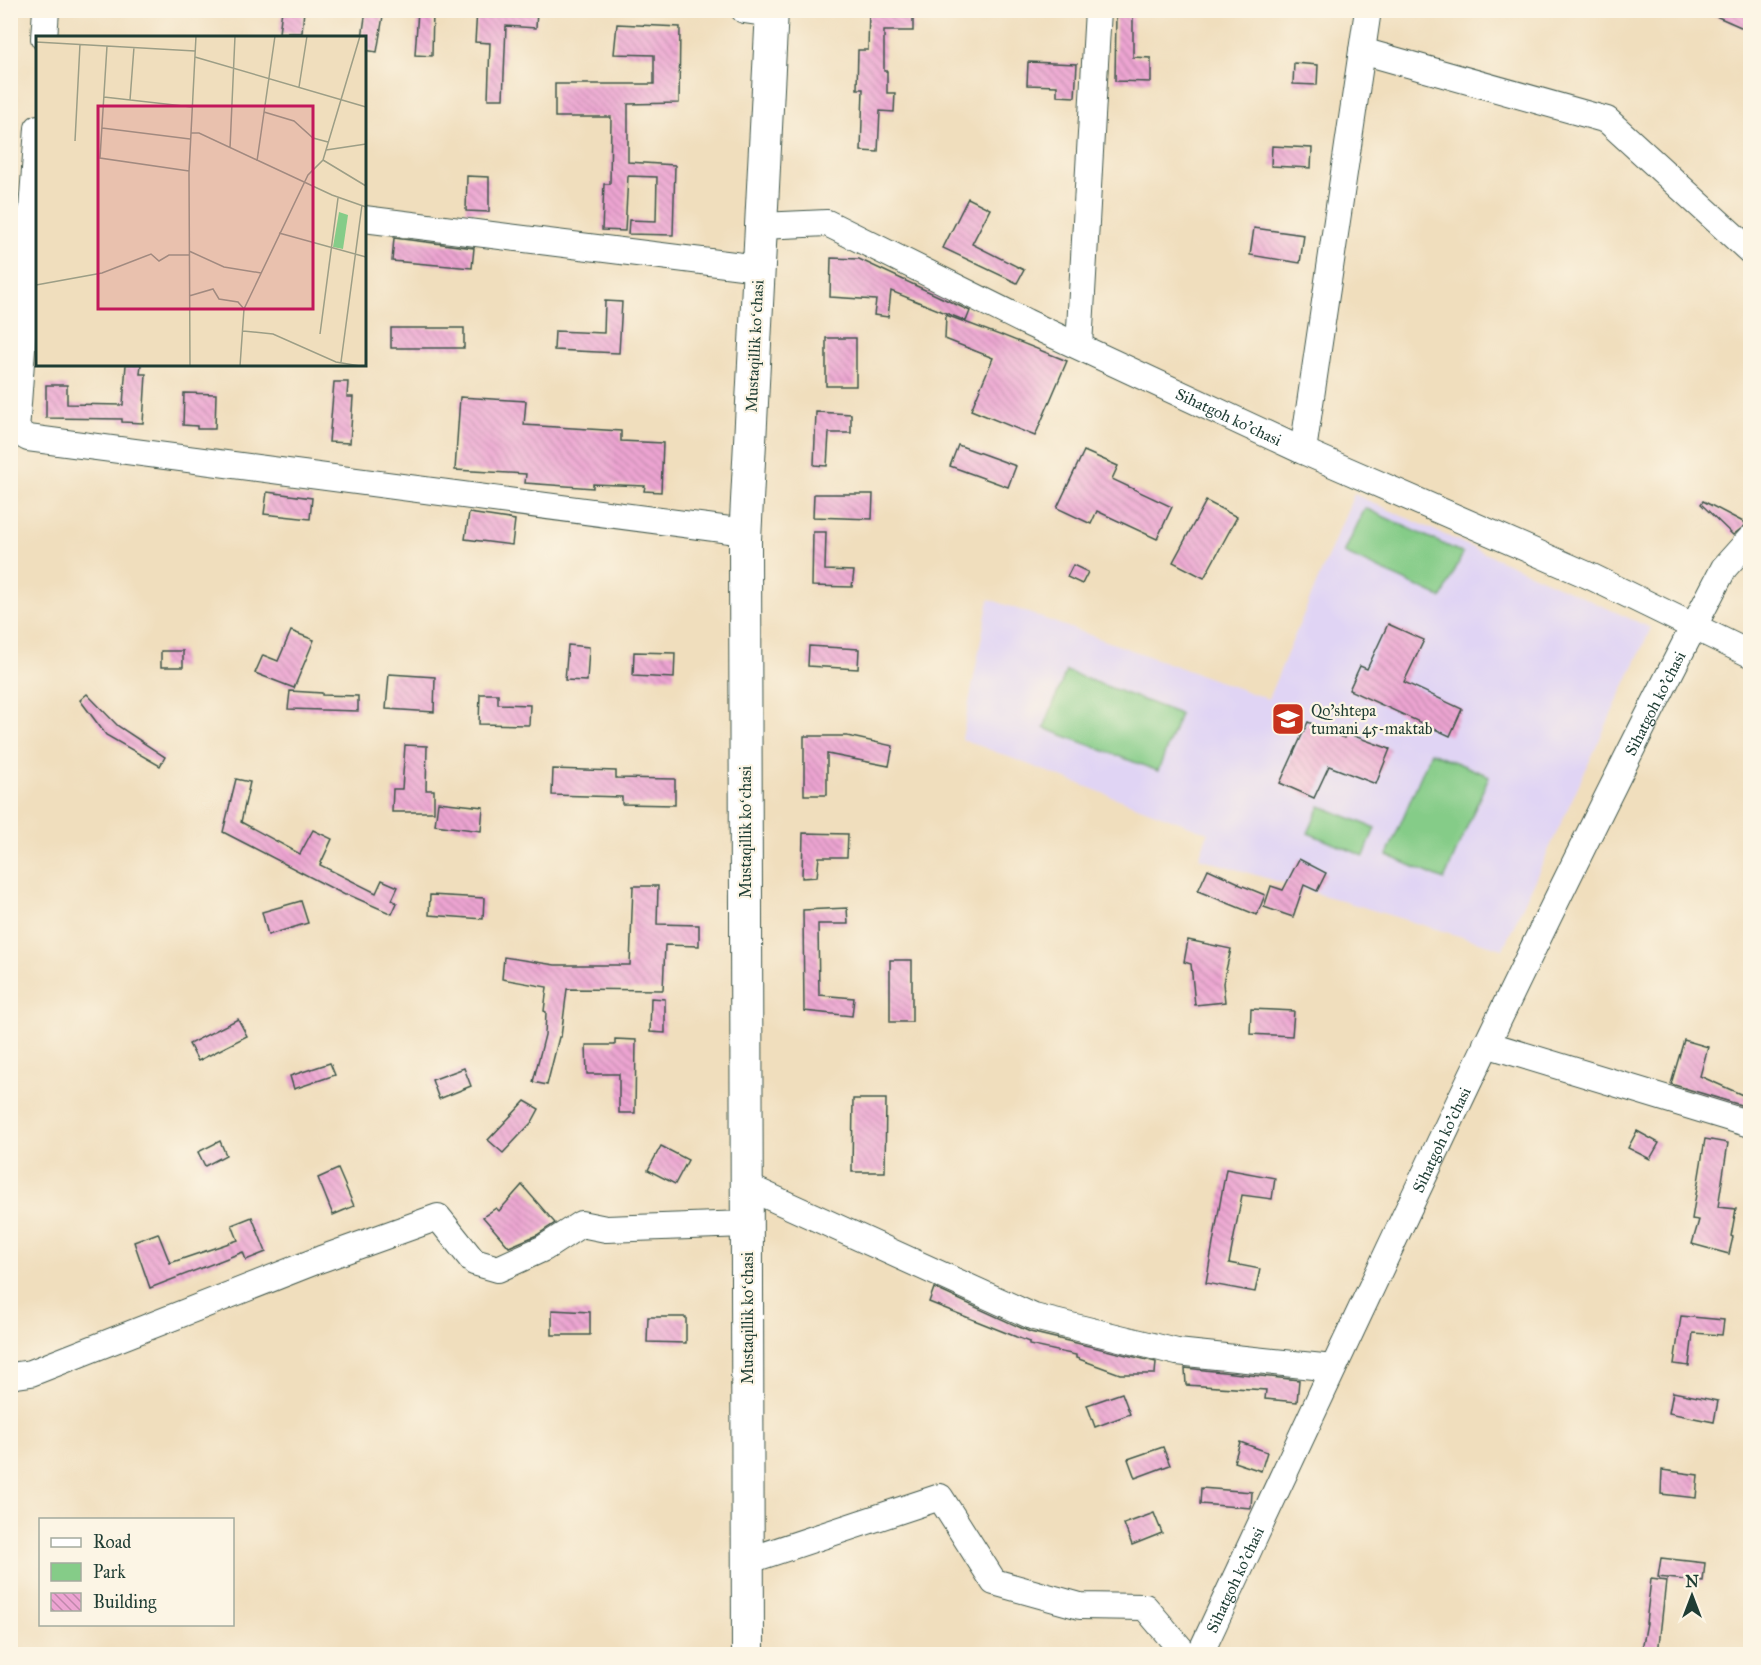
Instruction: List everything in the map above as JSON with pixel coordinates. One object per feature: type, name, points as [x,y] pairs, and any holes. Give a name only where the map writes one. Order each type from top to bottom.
[{"type":"main road","name":"Mustaqillik koʻchasi","points":[[748,1654],[745,532],[761,226],[762,12]]},
{"type":"street","points":[[44,36],[46,10]]},
{"type":"street","points":[[1079,346],[1098,10]]},
{"type":"street","points":[[1303,451],[1368,10]]},
{"type":"street","points":[[1362,51],[1607,120],[1750,251]]},
{"type":"street","points":[[36,178],[16,431],[28,438],[745,532]]},
{"type":"street","points":[[366,219],[758,268]]},
{"type":"street","name":"Sihatgoh ko'chasi","points":[[761,226],[827,223],[1079,346],[1303,451],[1592,577],[1750,654]]},
{"type":"street","name":"Sihatgoh ko'chasi","points":[[1200,1654],[1486,1044],[1724,568],[1750,539]]},
{"type":"street","points":[[1486,1044],[1750,1124]]},
{"type":"street","points":[[746,1186],[1034,1317],[1177,1352],[1333,1368]]},
{"type":"street","points":[[10,1376],[31,1373],[321,1259],[438,1217],[474,1262],[498,1269],[544,1248],[581,1224],[606,1229],[746,1224]]},
{"type":"street","points":[[747,1561],[940,1497],[994,1582],[1080,1605],[1145,1607],[1185,1654]]},
{"type":"shaded area","name":"Qo'shtepa tumani 45-maktab","points":[[1354,494],[1651,628],[1503,949],[1199,858],[1208,833],[962,739],[989,599],[1268,699]]},
{"type":"green space","points":[[1365,508],[1463,553],[1442,598],[1344,553]]},
{"type":"green space","points":[[1066,671],[1180,714],[1158,771],[1044,728]]},
{"type":"green space","points":[[1431,752],[1489,776],[1444,880],[1387,855]]},
{"type":"green space","points":[[1320,806],[1375,828],[1364,856],[1308,833]]},
{"type":"building","points":[[282,10],[304,10],[302,33],[279,33]]},
{"type":"building","points":[[366,10],[384,10],[377,52],[366,50],[366,36],[362,36]]},
{"type":"building","points":[[418,10],[433,10],[432,56],[415,55]]},
{"type":"building","points":[[477,10],[537,10],[536,28],[506,26],[503,99],[488,99],[490,43],[475,42]]},
{"type":"building","points":[[869,10],[885,10],[885,15],[913,15],[913,31],[884,31],[884,71],[887,71],[887,93],[895,93],[894,112],[880,111],[878,152],[861,151],[863,89],[857,89],[858,50],[868,50]]},
{"type":"building","points":[[1133,10],[1133,57],[1151,58],[1151,82],[1115,81],[1116,12]]},
{"type":"building","points":[[1702,10],[1750,10],[1750,31]]},
{"type":"building","points":[[617,24],[680,27],[679,103],[628,104],[628,162],[675,165],[673,235],[628,234],[629,220],[656,221],[657,177],[628,176],[625,231],[602,230],[604,184],[610,184],[611,117],[555,117],[555,84],[654,84],[654,55],[614,54]]},
{"type":"building","points":[[1028,62],[1077,64],[1075,97],[1057,96],[1057,86],[1027,85]]},
{"type":"building","points":[[1294,63],[1318,65],[1317,85],[1293,84]]},
{"type":"building","points":[[1272,146],[1312,148],[1311,168],[1271,166]]},
{"type":"building","points":[[467,176],[489,177],[489,212],[466,211]]},
{"type":"building","points":[[968,198],[990,209],[972,244],[1024,270],[1017,283],[943,248]]},
{"type":"building","points":[[1254,228],[1304,235],[1300,263],[1250,255]]},
{"type":"building","points":[[394,238],[474,248],[472,268],[392,261]]},
{"type":"building","points":[[831,258],[859,259],[970,311],[966,321],[891,291],[888,317],[874,315],[876,300],[830,297]]},
{"type":"building","points":[[605,301],[622,302],[619,353],[554,350],[555,331],[604,333]]},
{"type":"building","points":[[946,315],[1067,361],[1035,436],[971,410],[993,358],[945,339]]},
{"type":"building","points":[[391,328],[464,328],[464,348],[391,348]]},
{"type":"building","points":[[826,338],[856,338],[856,386],[826,386]]},
{"type":"building","points":[[126,366],[141,366],[140,374],[146,374],[143,423],[122,422],[122,419],[46,418],[46,385],[67,385],[67,404],[123,405]]},
{"type":"building","points":[[334,382],[348,382],[347,397],[353,397],[350,443],[329,442]]},
{"type":"building","points":[[184,393],[216,394],[215,429],[197,429],[197,426],[183,425]]},
{"type":"building","points":[[460,397],[526,401],[524,425],[621,431],[621,441],[663,443],[661,492],[644,491],[645,486],[593,484],[593,488],[525,483],[526,474],[455,470]]},
{"type":"building","points":[[816,412],[851,414],[851,433],[829,433],[827,466],[814,465]]},
{"type":"building","points":[[958,445],[1016,466],[1008,487],[950,466]]},
{"type":"building","points":[[1084,451],[1118,466],[1112,479],[1172,507],[1157,539],[1097,511],[1091,524],[1057,508]]},
{"type":"building","points":[[267,492],[312,498],[310,519],[264,514]]},
{"type":"building","points":[[814,494],[873,494],[872,519],[813,517]]},
{"type":"building","points":[[1206,501],[1237,517],[1204,578],[1173,562]]},
{"type":"building","points":[[1703,501],[1747,524],[1733,535],[1701,504]]},
{"type":"building","points":[[469,513],[515,520],[512,545],[465,539]]},
{"type":"building","points":[[813,532],[826,532],[825,570],[854,571],[852,587],[812,586]]},
{"type":"building","points":[[1073,565],[1088,572],[1082,584],[1067,577]]},
{"type":"building","points":[[1388,624],[1424,640],[1404,682],[1462,709],[1450,736],[1349,690],[1360,666],[1367,669]]},
{"type":"building","points":[[291,631],[314,640],[294,688],[255,673],[263,655],[278,661]]},
{"type":"building","points":[[568,645],[589,647],[587,681],[565,680]]},
{"type":"building","points":[[809,646],[859,649],[858,669],[808,666]]},
{"type":"building","points":[[161,651],[183,651],[183,667],[161,667]]},
{"type":"building","points":[[634,652],[675,653],[674,678],[633,676]]},
{"type":"building","points":[[389,674],[435,677],[434,712],[386,709]]},
{"type":"building","points":[[290,691],[358,696],[358,711],[288,709]]},
{"type":"building","points":[[87,694],[118,726],[165,757],[160,766],[106,735],[80,700]]},
{"type":"building","points":[[480,694],[498,694],[498,704],[530,705],[529,725],[479,724]]},
{"type":"building","points":[[1308,722],[1344,738],[1346,733],[1390,749],[1376,784],[1329,766],[1314,798],[1280,783]]},
{"type":"building","points":[[804,736],[847,736],[893,746],[889,766],[827,754],[827,795],[804,795]]},
{"type":"building","points":[[405,745],[427,746],[426,790],[434,790],[434,812],[392,812],[393,789],[402,789]]},
{"type":"building","points":[[553,769],[616,771],[616,778],[675,779],[675,805],[622,804],[622,797],[552,795]]},
{"type":"building","points":[[236,779],[250,782],[241,822],[300,854],[313,830],[332,839],[320,865],[376,893],[382,880],[398,887],[392,900],[397,903],[392,914],[345,895],[223,832]]},
{"type":"building","points":[[438,802],[483,807],[481,831],[435,825]]},
{"type":"building","points":[[803,833],[848,834],[847,857],[819,857],[817,877],[802,878]]},
{"type":"building","points":[[1299,859],[1326,873],[1317,891],[1304,885],[1293,917],[1264,907],[1271,886],[1283,890]]},
{"type":"building","points":[[1208,869],[1265,895],[1257,915],[1198,891]]},
{"type":"building","points":[[633,886],[658,886],[657,924],[699,925],[699,946],[665,945],[663,990],[567,989],[561,1037],[559,1037],[547,1085],[533,1082],[545,1035],[546,1012],[544,1011],[547,987],[502,979],[504,957],[555,965],[630,965]]},
{"type":"building","points":[[430,895],[484,898],[483,919],[429,915]]},
{"type":"building","points":[[301,901],[308,923],[268,935],[262,912]]},
{"type":"building","points":[[847,908],[848,924],[818,924],[819,995],[854,998],[852,1016],[804,1011],[803,910]]},
{"type":"building","points":[[1188,940],[1231,949],[1223,983],[1225,1002],[1195,1005],[1191,964],[1184,962]]},
{"type":"building","points":[[890,960],[912,960],[912,1022],[890,1022]]},
{"type":"building","points":[[651,998],[665,999],[665,1033],[650,1032]]},
{"type":"building","points":[[1251,1009],[1294,1011],[1292,1036],[1250,1034]]},
{"type":"building","points":[[238,1019],[247,1036],[198,1061],[189,1044]]},
{"type":"building","points":[[615,1039],[636,1040],[635,1113],[619,1113],[619,1074],[587,1074],[586,1045],[615,1045]]},
{"type":"building","points":[[1684,1040],[1708,1047],[1700,1076],[1747,1097],[1744,1106],[1671,1084]]},
{"type":"building","points":[[330,1063],[335,1075],[294,1089],[290,1076]]},
{"type":"building","points":[[464,1068],[471,1086],[439,1099],[432,1080]]},
{"type":"building","points":[[853,1099],[886,1099],[885,1172],[852,1172]]},
{"type":"building","points":[[525,1101],[539,1109],[532,1122],[503,1153],[488,1140]]},
{"type":"building","points":[[1637,1131],[1659,1143],[1650,1159],[1628,1148]]},
{"type":"building","points":[[1705,1139],[1728,1143],[1718,1207],[1736,1209],[1729,1254],[1692,1244],[1699,1220],[1692,1219]]},
{"type":"building","points":[[220,1141],[226,1155],[205,1166],[198,1152]]},
{"type":"building","points":[[661,1146],[688,1160],[675,1184],[648,1170]]},
{"type":"building","points":[[338,1169],[354,1206],[333,1215],[318,1178]]},
{"type":"building","points":[[1226,1169],[1275,1178],[1272,1199],[1242,1195],[1229,1263],[1260,1269],[1255,1292],[1206,1283]]},
{"type":"building","points":[[522,1185],[555,1223],[537,1235],[509,1247],[483,1217],[496,1208],[499,1211]]},
{"type":"building","points":[[252,1217],[266,1252],[246,1260],[243,1252],[150,1288],[134,1242],[158,1233],[170,1263],[238,1240],[232,1225]]},
{"type":"building","points":[[934,1288],[1030,1332],[1156,1362],[1155,1374],[1120,1374],[1076,1358],[1076,1355],[1029,1345],[1029,1342],[929,1302]]},
{"type":"building","points":[[552,1310],[590,1312],[590,1335],[552,1335]]},
{"type":"building","points":[[1681,1316],[1724,1320],[1722,1335],[1693,1333],[1689,1366],[1674,1364]]},
{"type":"building","points":[[648,1317],[686,1317],[686,1343],[647,1342]]},
{"type":"building","points":[[1185,1368],[1299,1380],[1297,1402],[1265,1399],[1266,1390],[1186,1385]]},
{"type":"building","points":[[1673,1392],[1718,1401],[1714,1422],[1669,1413]]},
{"type":"building","points":[[1122,1393],[1130,1414],[1095,1427],[1087,1405]]},
{"type":"building","points":[[1240,1442],[1267,1452],[1261,1471],[1234,1462]]},
{"type":"building","points":[[1163,1447],[1170,1465],[1135,1478],[1128,1459]]},
{"type":"building","points":[[1662,1470],[1698,1475],[1696,1498],[1661,1494]]},
{"type":"building","points":[[1201,1488],[1252,1492],[1251,1508],[1200,1504]]},
{"type":"building","points":[[1154,1513],[1162,1533],[1132,1545],[1124,1524]]},
{"type":"building","points":[[1661,1558],[1705,1563],[1703,1582],[1658,1577]]},
{"type":"building","points":[[1651,1579],[1666,1581],[1658,1654],[1641,1654],[1647,1623]]},
{"type":"place","name":"Qo'shtepa tumani 45-maktab","points":[[1288,719]]}]
